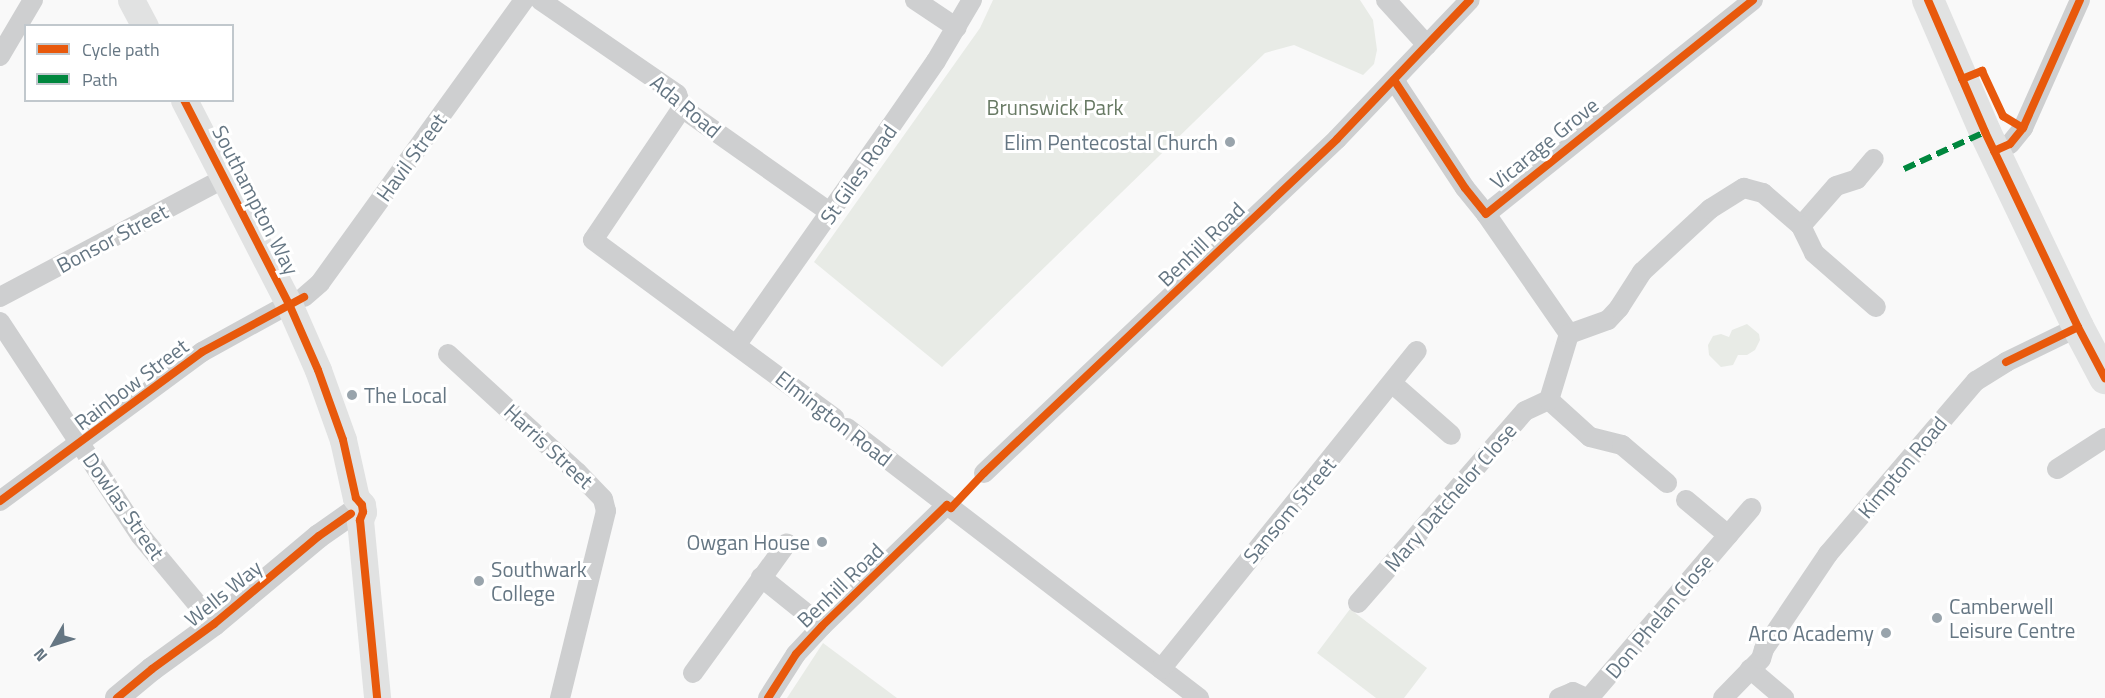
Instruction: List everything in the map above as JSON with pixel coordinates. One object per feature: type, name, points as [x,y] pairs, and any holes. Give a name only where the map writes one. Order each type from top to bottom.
[{"type":"highway","points":[[1928,0],[1994,151],[2078,327],[2105,378]]},
{"type":"main road","points":[[131,0],[144,24]]},
{"type":"main road","name":"Southampton Way","points":[[185,102],[225,178],[297,300],[337,423],[356,510],[377,698]]},
{"type":"street","points":[[0,56],[33,0]]},
{"type":"street","name":"Havil Street","points":[[297,300],[320,283],[524,0]]},
{"type":"street","name":"Ada Road","points":[[540,0],[677,94],[682,108],[831,213]]},
{"type":"street","points":[[915,0],[957,28]]},
{"type":"street","name":"St Giles Road","points":[[737,344],[831,213],[957,28],[972,0]]},
{"type":"street","points":[[1386,0],[1426,45]]},
{"type":"street","name":"Benhill Road","points":[[984,474],[1329,146],[1470,0]]},
{"type":"street","name":"Vicarage Grove","points":[[1486,214],[1753,0]]},
{"type":"street","points":[[1994,151],[2010,144],[2023,128],[2080,0]]},
{"type":"street","name":"Vicarage Grove","points":[[1394,80],[1465,188],[1486,214],[1569,333]]},
{"type":"street","name":"Elmington Road","points":[[682,108],[593,240],[737,344],[1199,698]]},
{"type":"street","points":[[1801,226],[1836,186],[1857,179],[1874,159]]},
{"type":"street","name":"Bonsor Street","points":[[0,297],[225,178]]},
{"type":"street","points":[[1667,483],[1622,445],[1590,438],[1549,400],[1569,333],[1608,320],[1619,308],[1642,273],[1710,209],[1744,188],[1763,193],[1801,226],[1814,253],[1876,307]]},
{"type":"street","name":"Rainbow Street","points":[[0,501],[202,352],[297,300]]},
{"type":"street","name":"Dowlas Street","points":[[0,322],[140,535],[214,624]]},
{"type":"street","name":"Kimpton Road","points":[[1723,698],[1761,659],[1764,649],[1828,554],[1976,381],[2006,362],[2078,327]]},
{"type":"street","name":"Sansom Street","points":[[1161,669],[1393,384],[1417,351]]},
{"type":"street","name":"Harris Street","points":[[447,354],[577,472],[603,499],[606,511],[560,698]]},
{"type":"street","points":[[1393,384],[1451,435]]},
{"type":"street","name":"Mary Datchelor Close","points":[[1358,603],[1525,411],[1549,400]]},
{"type":"street","points":[[2057,469],[2105,438]]},
{"type":"street","name":"Don Phelan Close","points":[[1686,500],[1728,535]]},
{"type":"street","name":"Benhill Road","points":[[768,698],[796,654],[947,505]]},
{"type":"street","name":"Don Phelan Close","points":[[1559,698],[1573,692],[1588,698],[1752,508]]},
{"type":"street","name":"Wells Way","points":[[117,698],[152,669],[214,624],[320,536],[356,510]]},
{"type":"street","points":[[693,673],[787,543]]},
{"type":"street","points":[[761,577],[822,626]]},
{"type":"street","points":[[1750,669],[1785,698]]},
{"type":"green space","name":"Brunswick Park","points":[[993,0],[1360,0],[1373,20],[1377,50],[1374,64],[1363,75],[1294,45],[1265,53],[942,367],[814,262],[980,28]]},
{"type":"green space","points":[[1747,324],[1759,334],[1760,340],[1755,350],[1747,355],[1738,355],[1733,365],[1721,367],[1709,355],[1708,345],[1713,336],[1721,334],[1729,337],[1732,330]]},
{"type":"green space","points":[[1350,609],[1427,668],[1404,698],[1376,698],[1317,653]]},
{"type":"green space","points":[[823,643],[897,698],[787,698]]},
{"type":"marked path","points":[[1904,169],[1985,132]]},
{"type":"cycle path","points":[[768,698],[796,654],[822,626],[947,505],[951,508],[984,473],[1337,139],[1470,0]]},
{"type":"cycle path","points":[[1394,80],[1465,188],[1486,214],[1753,0]]},
{"type":"cycle path","points":[[1928,0],[1985,132],[2078,327],[2105,378]]},
{"type":"cycle path","points":[[1994,151],[2010,144],[2023,128],[2080,0]]},
{"type":"cycle path","points":[[1962,79],[1982,71],[2003,116],[2023,128]]},
{"type":"cycle path","points":[[185,102],[289,304],[318,370],[343,440],[356,498],[362,505],[363,512],[360,520],[377,698]]},
{"type":"cycle path","points":[[0,501],[202,352],[304,297]]},
{"type":"cycle path","points":[[2006,362],[2078,327]]},
{"type":"cycle path","points":[[117,698],[152,669],[214,624],[319,536],[351,514]]},
{"type":"place","name":"Elim Pentecostal Church","points":[[1230,142]]},
{"type":"place","name":"The Local","points":[[352,395]]},
{"type":"place","name":"Owgan House","points":[[822,542]]},
{"type":"place","name":"Southwark College","points":[[479,581]]},
{"type":"place","name":"Camberwell Leisure Centre","points":[[1937,618]]},
{"type":"place","name":"Arco Academy","points":[[1886,633]]}]
